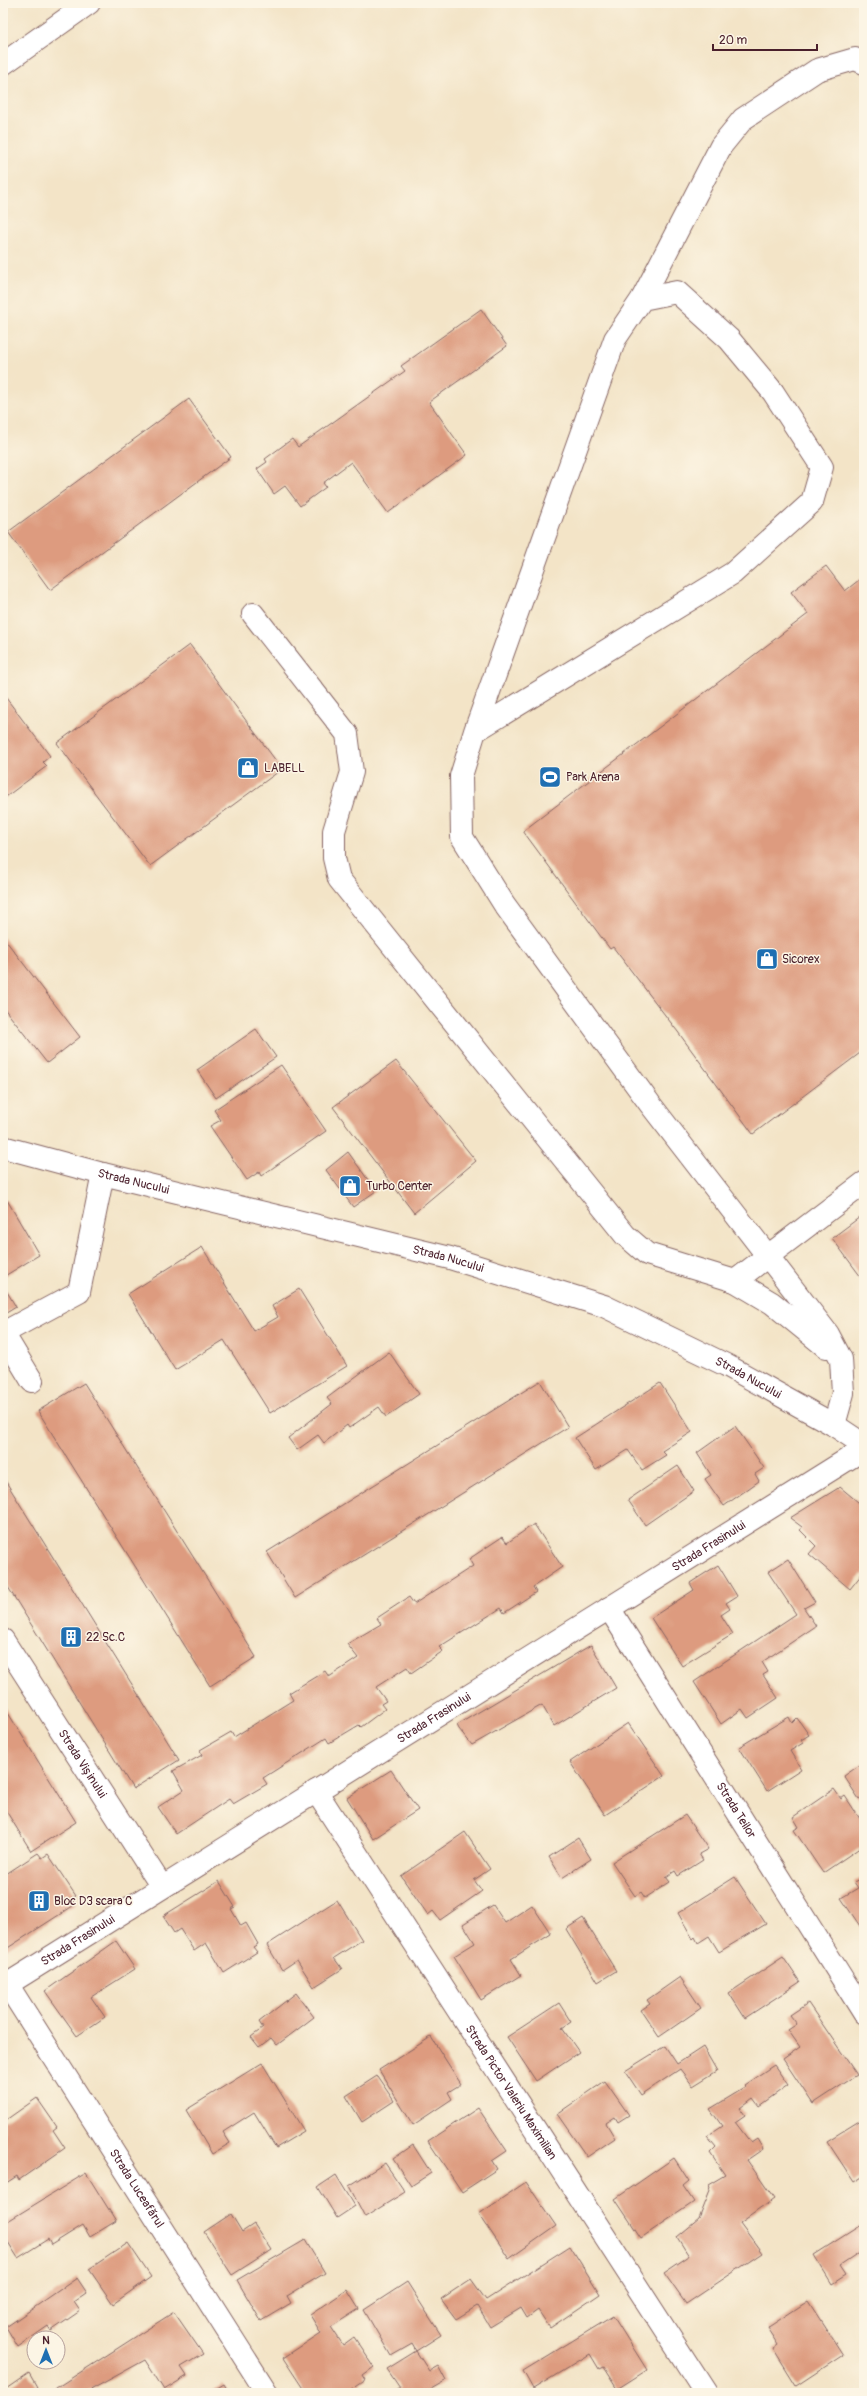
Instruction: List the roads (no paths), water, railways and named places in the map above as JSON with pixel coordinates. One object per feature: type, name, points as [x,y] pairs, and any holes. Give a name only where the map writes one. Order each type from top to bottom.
[{"type":"street","points":[[3,64],[89,3]]},
{"type":"street","points":[[834,1425],[843,1394],[841,1359],[828,1334],[650,1104],[513,917],[462,838],[460,776],[615,339],[642,299],[721,146],[743,119],[817,70],[855,59],[864,63]]},
{"type":"street","points":[[475,731],[733,573],[812,502],[822,467],[773,392],[734,345],[677,292],[642,299]]},
{"type":"street","points":[[253,614],[347,734],[352,772],[334,831],[334,858],[339,879],[625,1235],[648,1254],[735,1281],[772,1303],[841,1359]]},
{"type":"street","name":"Strada Nucului","points":[[3,1147],[103,1174],[450,1258],[604,1306],[726,1365],[834,1425],[864,1445]]},
{"type":"street","points":[[32,1381],[3,1333],[79,1292],[103,1174]]},
{"type":"street","points":[[735,1281],[864,1183]]},
{"type":"street","name":"Strada Frasinului","points":[[5,1985],[864,1449]]},
{"type":"street","name":"Strada Teilor","points":[[609,1608],[864,2013]]},
{"type":"street","name":"Strada Vișinului","points":[[3,1640],[162,1887]]},
{"type":"street","name":"Strada Pictor Valeriu Maximilian","points":[[316,1791],[706,2393]]},
{"type":"street","name":"Strada Luceafărul","points":[[5,1985],[267,2393]]},
{"type":"place","name":"LABELL","points":[[248,768]]},
{"type":"place","name":"Park Arena","points":[[550,777]]},
{"type":"place","name":"Sicorex","points":[[767,959]]},
{"type":"place","name":"Turbo Center","points":[[350,1186]]},
{"type":"place","name":"22 Sc.C","points":[[71,1637]]},
{"type":"place","name":"Bloc D3 scara C","points":[[39,1901]]}]
